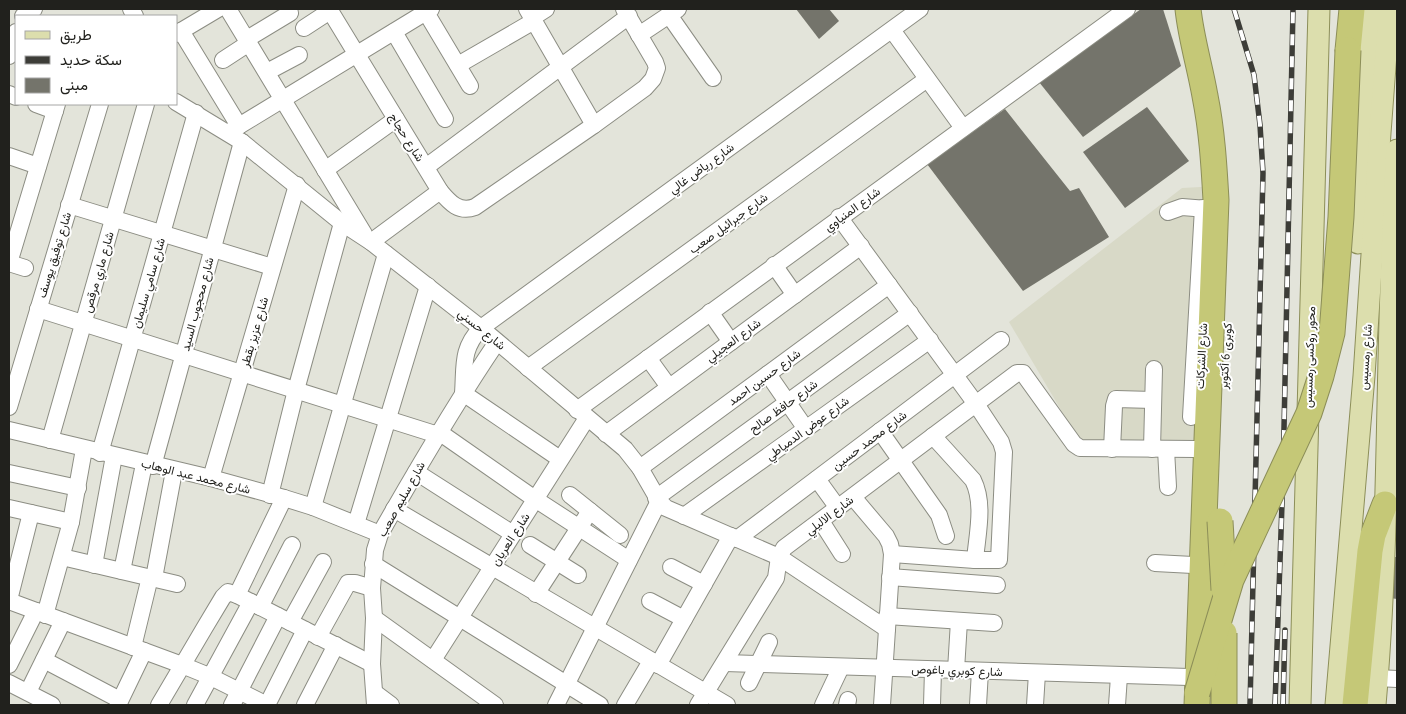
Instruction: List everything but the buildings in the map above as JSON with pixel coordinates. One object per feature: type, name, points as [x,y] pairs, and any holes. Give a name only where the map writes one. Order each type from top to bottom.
[{"type":"highway","name":"كوبرى 6 أكتوبر","points":[[1202,699],[1224,589],[1219,474],[1229,290],[1230,192],[1226,116],[1204,9]]},
{"type":"highway","points":[[1202,699],[1232,580],[1309,413],[1332,333],[1341,218],[1348,50],[1352,9]]},
{"type":"highway","name":"كوبرى 6 أكتوبر","points":[[1183,15],[1191,32],[1206,97],[1214,149],[1216,200],[1202,699]]},
{"type":"highway","points":[[1355,705],[1367,572],[1373,535],[1385,504]]},
{"type":"main road","name":"محور روكسى رمسيس","points":[[1300,705],[1319,9]]},
{"type":"main road","points":[[1364,376],[1356,326],[1359,226],[1372,9]]},
{"type":"main road","name":"شارع رمسيس","points":[[1336,705],[1364,376],[1388,9]]},
{"type":"main road","name":"شارع الشركات","points":[[1183,15],[1207,160],[1208,185],[1196,377],[1193,565],[1202,699]]},
{"type":"main road","name":"شارع رمسيس","points":[[1375,705],[1387,679],[1391,546],[1385,504],[1397,150]]},
{"type":"street","points":[[218,9],[179,32],[236,134],[283,99],[427,10],[470,86]]},
{"type":"street","points":[[228,9],[369,240],[440,191]]},
{"type":"street","points":[[458,65],[531,16],[546,9]]},
{"type":"street","name":"شارع رياض غالي","points":[[481,328],[920,9]]},
{"type":"street","name":"شارع المنياوي","points":[[582,414],[648,358],[1127,9]]},
{"type":"street","points":[[304,28],[329,10]]},
{"type":"street","name":"شارع حجاج","points":[[329,10],[440,191],[447,200],[458,208],[469,209],[475,207],[594,125],[650,84],[657,68],[639,35]]},
{"type":"street","points":[[426,166],[560,67],[627,13],[639,35],[674,12],[713,78]]},
{"type":"street","points":[[223,60],[290,13]]},
{"type":"street","points":[[531,16],[594,125]]},
{"type":"street","points":[[892,30],[962,128]]},
{"type":"street","points":[[394,32],[445,120]]},
{"type":"street","points":[[267,72],[299,55]]},
{"type":"street","name":"شارع جبرائيل صعب","points":[[528,368],[928,79]]},
{"type":"street","name":"شارع حسني","points":[[178,103],[236,134],[342,223],[369,240],[498,342],[625,449],[640,468],[657,500],[666,508],[778,557],[887,622]]},
{"type":"street","points":[[14,265],[16,215],[38,166],[56,107],[43,105]]},
{"type":"street","name":"شارع توفيق يوسف","points":[[9,407],[100,105]]},
{"type":"street","name":"شارع ماري مرقص","points":[[50,440],[146,105]]},
{"type":"street","name":"شارع سامي سليمان","points":[[99,453],[196,113]]},
{"type":"street","points":[[325,170],[396,119]]},
{"type":"street","name":"شارع محجوب السيد","points":[[122,571],[149,465],[183,355],[212,249],[236,134]]},
{"type":"street","points":[[9,156],[38,166]]},
{"type":"street","name":"شارع عزيز بقطر","points":[[211,478],[296,185]]},
{"type":"street","points":[[69,205],[272,268]]},
{"type":"street","points":[[1168,212],[1182,207],[1205,209]]},
{"type":"street","points":[[840,217],[976,404],[1001,442],[1004,452],[1000,560],[892,554]]},
{"type":"street","points":[[249,601],[277,497],[296,390],[342,223]]},
{"type":"street","name":"شارع العجيلي","points":[[606,434],[861,246]]},
{"type":"street","points":[[313,507],[386,254]]},
{"type":"street","points":[[774,265],[795,295]]},
{"type":"street","points":[[356,524],[428,286]]},
{"type":"street","name":"شارع حسين احمد","points":[[640,468],[889,286]]},
{"type":"street","points":[[1392,288],[1397,392]]},
{"type":"street","points":[[38,309],[342,405],[439,433],[535,499],[629,560]]},
{"type":"street","points":[[710,312],[731,342]]},
{"type":"street","name":"شارع حافظ صالح","points":[[657,500],[910,313]]},
{"type":"street","name":"شارع سليم صعب","points":[[464,393],[466,352],[471,339],[481,328]]},
{"type":"street","name":"شارع عوض الدمياطي","points":[[684,516],[930,340]]},
{"type":"street","name":"شارع محمد حسين","points":[[734,537],[817,479],[1001,340]]},
{"type":"street","name":"شارع سليم صعب","points":[[375,699],[372,664],[374,550],[380,534],[439,433],[498,342]]},
{"type":"street","points":[[648,358],[669,387]]},
{"type":"street","points":[[1154,369],[1153,400],[1159,449],[1168,487]]},
{"type":"street","name":"شارع الاليلي","points":[[778,557],[784,548],[1017,373],[1023,373],[1077,446],[1083,449],[1112,449]]},
{"type":"street","points":[[768,374],[806,429]]},
{"type":"street","points":[[1191,417],[1196,377]]},
{"type":"street","points":[[464,393],[560,459]]},
{"type":"street","points":[[1153,400],[1116,399],[1112,449],[1196,449]]},
{"type":"street","name":"شارع العريان","points":[[433,660],[560,459],[582,414]]},
{"type":"street","name":"شارع محمد عبد الوهاب","points":[[9,430],[174,471],[211,478],[313,507],[380,534]]},
{"type":"street","points":[[880,431],[939,515],[946,536]]},
{"type":"street","points":[[933,436],[973,480],[977,488],[979,513],[975,560]]},
{"type":"street","points":[[9,665],[41,613],[62,558],[78,488],[99,453]]},
{"type":"street","points":[[94,565],[99,453]]},
{"type":"street","points":[[44,660],[119,703],[139,649],[174,471]]},
{"type":"street","points":[[416,472],[513,534]]},
{"type":"street","points":[[9,473],[78,488]]},
{"type":"street","points":[[817,479],[838,508]]},
{"type":"street","points":[[570,495],[620,535]]},
{"type":"street","points":[[853,497],[886,536],[892,554],[882,705]]},
{"type":"street","points":[[556,705],[657,500]]},
{"type":"street","points":[[9,508],[71,522]]},
{"type":"street","points":[[394,509],[594,629],[655,663],[702,699],[727,705]]},
{"type":"street","points":[[536,594],[590,511]]},
{"type":"street","points":[[31,512],[15,551],[9,601],[182,665],[209,676],[236,698],[267,705],[312,634],[348,583],[372,588]]},
{"type":"street","points":[[821,521],[842,554]]},
{"type":"street","points":[[625,705],[684,619],[734,537]]},
{"type":"street","points":[[195,705],[249,601],[292,545]]},
{"type":"street","points":[[530,545],[578,575]]},
{"type":"street","points":[[702,699],[776,578],[778,557]]},
{"type":"street","points":[[62,558],[177,584]]},
{"type":"street","points":[[236,698],[284,619],[323,562]]},
{"type":"street","points":[[1155,563],[1193,565]]},
{"type":"street","points":[[373,564],[600,705]]},
{"type":"street","points":[[671,567],[704,584]]},
{"type":"street","points":[[890,577],[997,585]]},
{"type":"street","points":[[159,705],[225,594],[228,592],[372,664]]},
{"type":"street","points":[[650,601],[684,619]]},
{"type":"street","points":[[374,618],[495,705]]},
{"type":"street","points":[[47,704],[15,689],[44,660],[63,621]]},
{"type":"street","points":[[887,622],[959,621],[994,623]]},
{"type":"street","points":[[956,670],[959,621]]},
{"type":"street","points":[[749,683],[769,642]]},
{"type":"street","points":[[305,705],[336,645]]},
{"type":"street","name":"شارع كوبري باغوص","points":[[725,663],[1119,676],[1202,699]]},
{"type":"street","points":[[824,705],[841,667]]},
{"type":"street","points":[[932,705],[933,670]]},
{"type":"street","points":[[978,705],[980,671]]},
{"type":"street","points":[[1035,705],[1037,673]]},
{"type":"street","points":[[1117,705],[1119,676]]},
{"type":"street","points":[[375,699],[391,705]]},
{"type":"shaded area","points":[[1219,186],[1209,441],[1081,444],[1009,322],[1182,188]]},
{"type":"railway","points":[[1234,9],[1254,75],[1263,173],[1250,705]]},
{"type":"railway","points":[[1275,705],[1283,475],[1293,9]]},
{"type":"railway","points":[[1283,705],[1285,630]]}]
